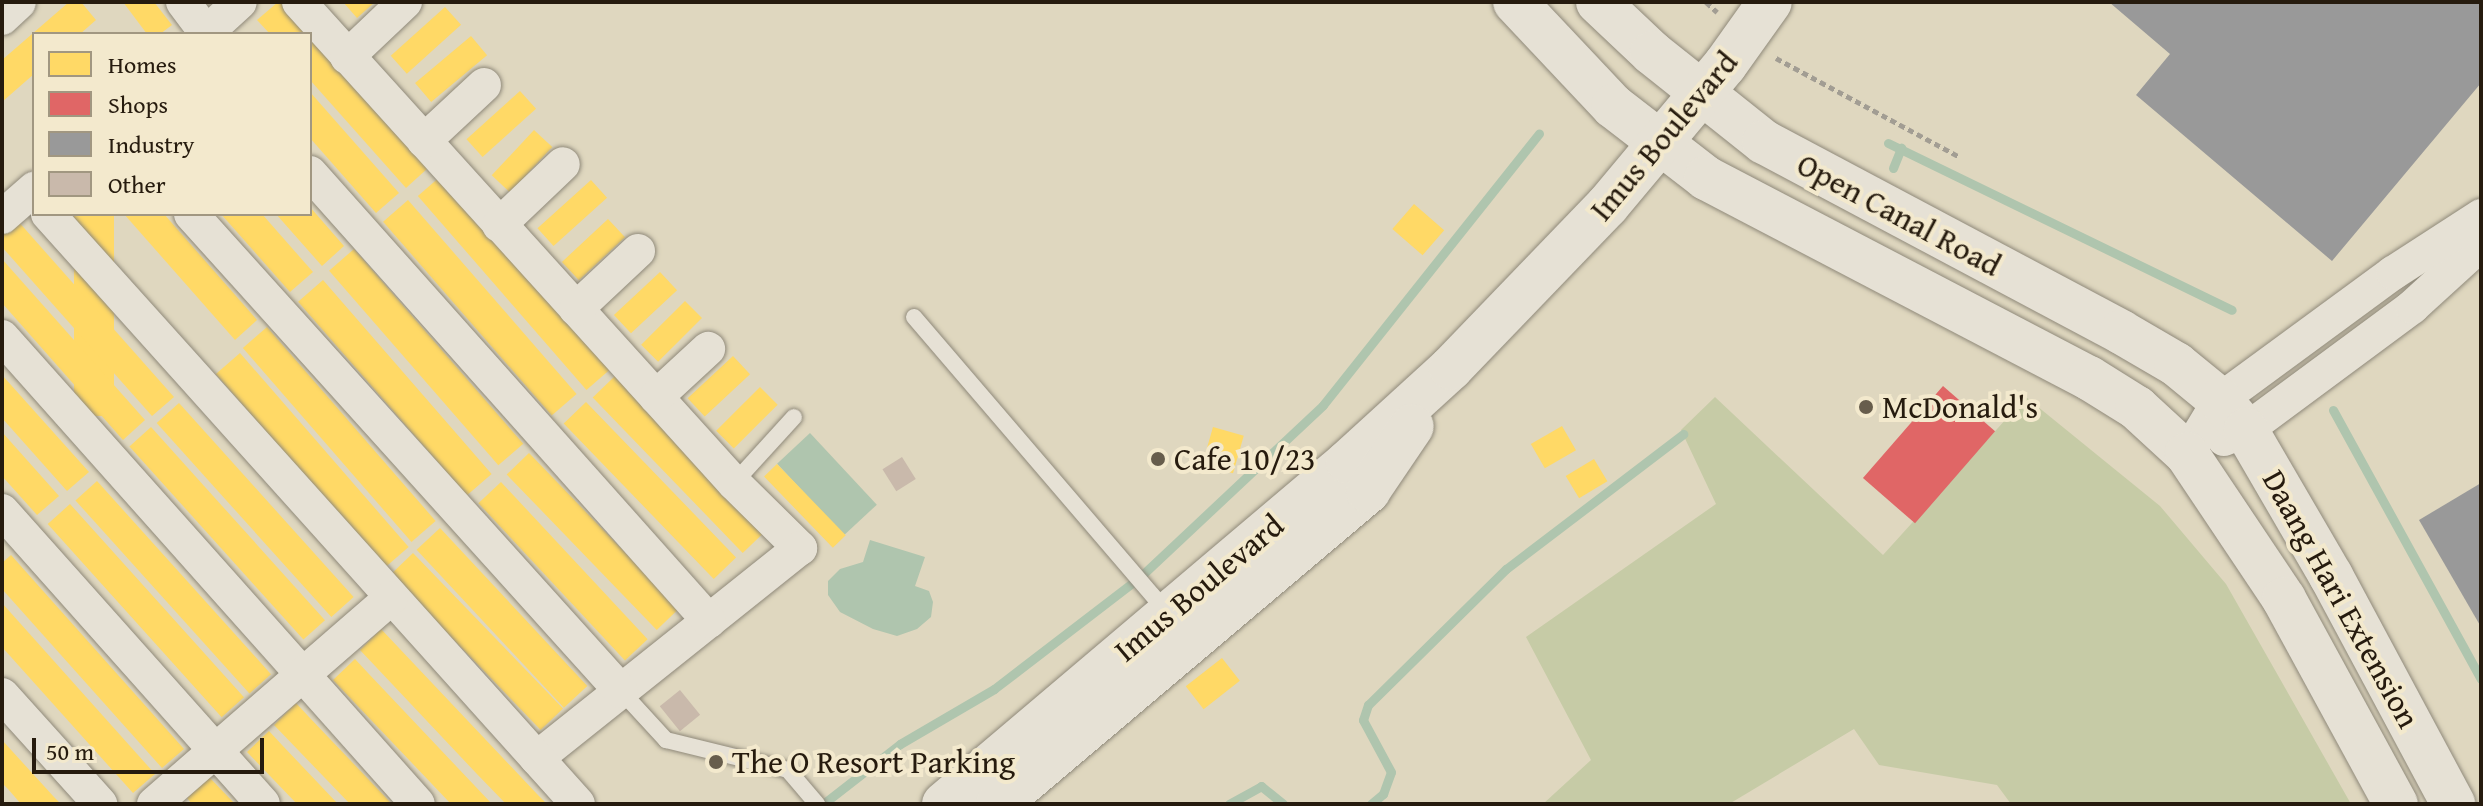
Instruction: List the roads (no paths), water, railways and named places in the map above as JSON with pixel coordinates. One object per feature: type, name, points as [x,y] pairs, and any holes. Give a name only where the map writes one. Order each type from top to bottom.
[{"type":"main road","name":"Open Canal Road","points":[[1515,2],[1613,106],[1656,143],[1761,209],[2089,378],[2137,408],[2187,454]]},
{"type":"main road","name":"Open Canal Road","points":[[1598,2],[1700,94],[1764,142],[2176,364],[2233,415]]},
{"type":"main road","name":"Imus Boulevard","points":[[944,804],[1170,615],[1368,491],[1451,368],[1607,206],[1758,20]]},
{"type":"main road","name":"Daang Hari Extension","points":[[2233,415],[2453,804]]},
{"type":"main road","points":[[2187,454],[2284,599],[2396,804]]},
{"type":"main road","name":"Imus Boulevard","points":[[998,804],[1170,615]]},
{"type":"street","points":[[2,17],[19,2]]},
{"type":"street","points":[[183,2],[205,32]]},
{"type":"street","points":[[207,32],[240,2]]},
{"type":"street","points":[[299,2],[734,483],[800,548],[537,758]]},
{"type":"street","points":[[347,57],[405,2]]},
{"type":"street","points":[[424,141],[484,85]]},
{"type":"street","points":[[499,225],[563,164]]},
{"type":"street","points":[[312,175],[709,621]]},
{"type":"street","points":[[2,217],[32,200]]},
{"type":"street","points":[[52,216],[578,804]]},
{"type":"street","points":[[193,216],[621,691]]},
{"type":"street","points":[[2187,454],[2393,273],[2481,216]]},
{"type":"street","points":[[2233,415],[2412,307],[2481,244]]},
{"type":"street","points":[[576,309],[638,251]]},
{"type":"street","points":[[2,337],[418,804]]},
{"type":"street","points":[[656,397],[708,349]]},
{"type":"street","points":[[2,511],[263,804]]},
{"type":"street","points":[[154,804],[391,598]]},
{"type":"street","points":[[2,695],[100,804]]},
{"type":"lane","points":[[914,317],[1170,615]]},
{"type":"lane","points":[[734,483],[794,417]]},
{"type":"lane","points":[[621,691],[666,740],[788,770],[816,803]]},
{"type":"waterway","points":[[823,804],[900,744],[994,689],[1140,577],[1323,405],[1539,133]]},
{"type":"waterway","points":[[1888,143],[2232,310]]},
{"type":"waterway","points":[[1893,168],[1901,148]]},
{"type":"waterway","points":[[2333,410],[2481,679]]},
{"type":"waterway","points":[[1371,804],[1383,794],[1391,772],[1363,720],[1368,705],[1506,569],[1683,434]]},
{"type":"waterway","points":[[1229,804],[1261,786],[1283,804]]},
{"type":"place","name":"McDonald's","points":[[1866,407]]},
{"type":"place","name":"Cafe 10/23","points":[[1158,459]]},
{"type":"place","name":"The O Resort Parking","points":[[716,762]]}]
